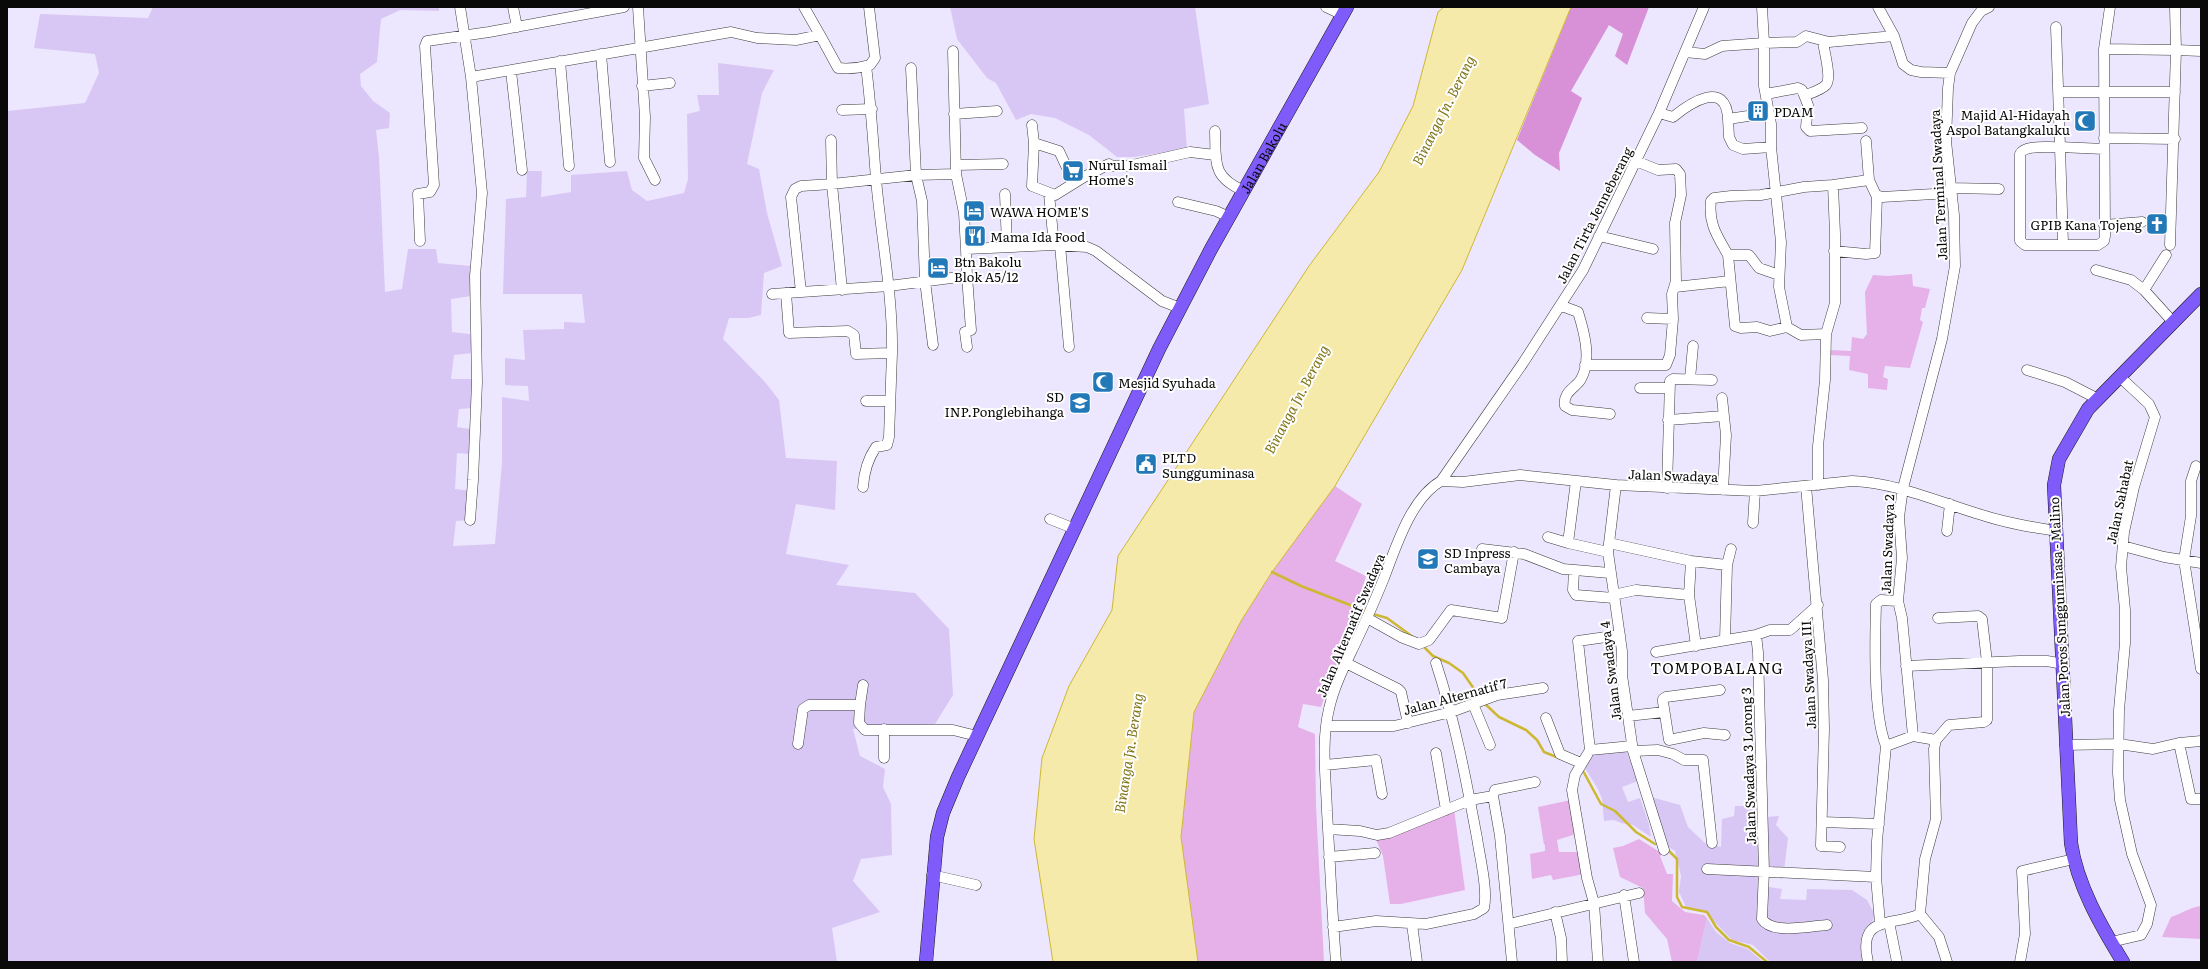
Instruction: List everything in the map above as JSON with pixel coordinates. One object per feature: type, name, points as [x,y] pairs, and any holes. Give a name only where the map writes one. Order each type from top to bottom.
[{"type":"main road","name":"Jalan Bakolu","points":[[926,962],[932,875],[940,822],[975,736],[1071,528],[1180,308],[1244,191],[1338,11]]},
{"type":"main road","name":"Jalan Poros Sungguminasa - Malino","points":[[2123,962],[2090,901],[2074,859],[2065,745],[2063,664],[2054,485],[2059,459],[2083,417],[2098,399],[2201,294]]},
{"type":"street","points":[[460,7],[471,77],[482,193],[475,276],[477,382],[470,520]]},
{"type":"street","points":[[513,7],[517,27]]},
{"type":"street","points":[[420,241],[418,194],[430,192],[434,185],[426,43],[430,39],[465,36],[517,27],[597,9],[624,7]]},
{"type":"street","points":[[638,7],[645,117],[644,158],[655,180]]},
{"type":"street","points":[[804,7],[838,68],[846,69],[870,65],[875,58],[869,7]]},
{"type":"street","name":"Jalan Tirta Jenneberang","points":[[1441,481],[1562,306],[1584,270],[1659,113],[1704,7]]},
{"type":"street","points":[[1762,7],[1766,94],[1771,124],[1771,147],[1777,192],[1781,260],[1779,275],[1781,299],[1787,327]]},
{"type":"street","points":[[1878,7],[1894,36],[1900,59],[1907,67],[1920,72],[1950,72]]},
{"type":"street","name":"Jalan Terminal Swadaya","points":[[1903,488],[1931,386],[1954,283],[1955,238],[1946,126],[1950,72],[1972,23],[1981,11],[1988,7]]},
{"type":"street","points":[[2104,149],[2060,147],[2031,148],[2023,150],[2020,154],[2019,234],[2022,244],[2101,244],[2104,241],[2104,149],[2104,138],[2103,93],[2104,49],[2110,7]]},
{"type":"street","points":[[2170,245],[2175,139],[2175,7]]},
{"type":"street","points":[[2056,27],[2063,244]]},
{"type":"street","points":[[471,77],[511,71],[641,46],[731,32],[756,38],[796,40],[820,35]]},
{"type":"street","points":[[1685,52],[1705,54],[1722,46],[1797,42],[1810,35],[1823,42],[1852,42],[1874,37],[1894,36]]},
{"type":"street","points":[[1806,95],[1824,87],[1827,83],[1827,66],[1823,42]]},
{"type":"street","points":[[2104,49],[2201,51]]},
{"type":"street","points":[[953,51],[956,169],[964,213],[967,276],[972,330],[965,332],[967,347]]},
{"type":"street","points":[[602,54],[610,162]]},
{"type":"street","points":[[560,61],[569,166]]},
{"type":"street","points":[[863,487],[865,467],[872,453],[876,447],[887,445],[888,442],[892,353],[889,286],[876,179],[872,109],[866,66]]},
{"type":"street","points":[[911,68],[916,175],[922,201],[925,281],[933,345]]},
{"type":"street","points":[[511,71],[522,170]]},
{"type":"street","points":[[642,86],[670,83]]},
{"type":"street","points":[[1766,94],[1798,88],[1802,90],[1806,95],[1807,130],[1829,131],[1862,128]]},
{"type":"street","points":[[2058,92],[2175,92]]},
{"type":"street","points":[[1659,113],[1673,117],[1686,107],[1711,97],[1721,99],[1724,102],[1728,119],[1729,137],[1733,145],[1743,149],[1771,147]]},
{"type":"street","points":[[842,110],[872,109]]},
{"type":"street","points":[[954,114],[997,112]]},
{"type":"street","points":[[1728,119],[1748,116]]},
{"type":"street","points":[[1032,126],[1034,143],[1032,186],[1049,194],[1055,195],[1109,164],[1112,166],[1128,166],[1190,152],[1215,155]]},
{"type":"street","points":[[1215,131],[1215,155],[1221,175],[1225,181],[1244,191]]},
{"type":"street","points":[[2104,138],[2175,139]]},
{"type":"street","points":[[831,140],[832,184],[842,290]]},
{"type":"street","points":[[1834,251],[1866,254],[1875,252],[1877,196],[1869,180],[1866,141]]},
{"type":"street","points":[[1034,143],[1059,152],[1074,183]]},
{"type":"street","points":[[1585,365],[1666,365],[1670,355],[1673,319],[1672,294],[1675,287],[1675,223],[1681,195],[1680,174],[1676,168],[1658,170],[1636,161]]},
{"type":"street","points":[[801,292],[792,219],[792,193],[801,186],[916,175],[1003,164]]},
{"type":"street","points":[[1826,334],[1800,335],[1787,327],[1770,331],[1757,327],[1741,328],[1735,326],[1728,255],[1718,240],[1714,229],[1711,204],[1712,199],[1731,196],[1751,197],[1804,187],[1869,180]]},
{"type":"street","points":[[1818,485],[1818,446],[1825,380],[1826,334],[1834,303],[1833,185]]},
{"type":"street","points":[[1877,196],[1950,190],[1999,189]]},
{"type":"street","points":[[1005,194],[1007,246]]},
{"type":"street","points":[[1049,194],[1057,245],[1069,347]]},
{"type":"street","points":[[1178,202],[1216,211],[1229,217]]},
{"type":"street","points":[[2104,224],[2142,222]]},
{"type":"street","points":[[1599,236],[1653,249]]},
{"type":"street","points":[[966,249],[1007,246],[1080,246],[1096,251],[1162,301],[1180,308]]},
{"type":"street","points":[[1728,255],[1749,255],[1759,268],[1779,275]]},
{"type":"street","points":[[2144,290],[2166,256]]},
{"type":"street","points":[[2096,270],[2131,280],[2144,290],[2173,322]]},
{"type":"street","points":[[772,294],[889,286],[967,276]]},
{"type":"street","points":[[1675,287],[1730,281]]},
{"type":"street","points":[[786,293],[789,333],[848,331],[854,336],[856,354],[892,353]]},
{"type":"street","points":[[1562,306],[1578,312],[1585,335],[1585,365],[1581,380],[1570,390],[1565,406],[1572,410],[1610,414]]},
{"type":"street","points":[[1647,318],[1673,319]]},
{"type":"street","points":[[1690,379],[1693,346]]},
{"type":"street","points":[[2027,370],[2064,382],[2098,399]]},
{"type":"street","name":"Jalan Sahabat","points":[[2111,942],[2141,935],[2151,907],[2137,870],[2124,820],[2118,773],[2119,710],[2125,643],[2125,610],[2121,567],[2123,546],[2134,488],[2155,417],[2149,404],[2120,377]]},
{"type":"street","points":[[1667,488],[1668,388],[1670,381],[1673,379],[1712,380]]},
{"type":"street","points":[[1640,388],[1668,388]]},
{"type":"street","points":[[1722,398],[1726,435],[1723,490]]},
{"type":"street","points":[[866,401],[890,401]]},
{"type":"street","points":[[1668,420],[1724,416]]},
{"type":"street","points":[[2196,466],[2191,482],[2190,516],[2184,560],[2201,669]]},
{"type":"street","name":"Jalan Swadaya","points":[[1441,481],[1470,481],[1520,475],[1616,485],[1755,491],[1852,481],[1903,488],[2008,522],[2056,531]]},
{"type":"street","name":"Jalan Alternatif Swadaya","points":[[1336,962],[1325,765],[1326,726],[1336,687],[1409,520],[1431,487],[1441,481]]},
{"type":"street","points":[[1568,543],[1576,481]]},
{"type":"street","name":"Jalan Swadaya 4","points":[[1616,485],[1609,547],[1610,573],[1620,635],[1622,675],[1633,749],[1664,850]]},
{"type":"street","name":"Jalan Swadaya III","points":[[1806,486],[1818,605],[1824,729],[1821,846],[1840,847]]},
{"type":"street","name":"Jalan Swadaya 2","points":[[1903,488],[1899,516],[1902,558],[1898,600],[1902,618],[1913,736]]},
{"type":"street","points":[[1753,523],[1755,491]]},
{"type":"street","points":[[1947,531],[1950,504]]},
{"type":"street","points":[[1050,518],[1071,528]]},
{"type":"street","points":[[1548,537],[1568,543],[1609,547],[1691,561],[1727,564]]},
{"type":"street","points":[[2123,546],[2145,553],[2201,563]]},
{"type":"street","points":[[1482,549],[1514,552],[1529,556],[1555,567],[1574,571],[1610,573]]},
{"type":"street","points":[[1725,640],[1727,564],[1731,549]]},
{"type":"street","points":[[1367,618],[1401,637],[1419,644],[1430,640],[1451,610],[1502,618],[1514,552]]},
{"type":"street","points":[[1691,561],[1689,595],[1696,646]]},
{"type":"street","points":[[1574,571],[1574,590],[1576,595],[1613,596],[1636,590],[1689,595]]},
{"type":"street","points":[[1897,962],[1884,922],[1876,877],[1886,746],[1882,735],[1879,704],[1876,604],[1882,600],[1898,600]]},
{"type":"street","points":[[1656,652],[1756,635],[1770,630],[1788,631],[1793,629],[1818,605]]},
{"type":"street","points":[[1938,618],[1980,617],[1985,631],[1987,662],[1987,720],[1984,722],[1948,725],[1936,740],[1934,750],[1936,819],[1925,859],[1920,914],[1939,938],[1947,962]]},
{"type":"street","points":[[1598,962],[1594,902],[1587,878],[1572,790],[1574,778],[1582,763],[1587,758],[1590,750],[1578,641],[1620,635]]},
{"type":"street","name":"Jalan Swadaya 3 Lorong 3","points":[[1756,635],[1758,652],[1764,871],[1762,919],[1766,925],[1777,929],[1827,925]]},
{"type":"street","points":[[1906,666],[2047,661],[2063,664]]},
{"type":"street","points":[[1346,663],[1398,689],[1401,692],[1408,723]]},
{"type":"street","points":[[1333,927],[1376,921],[1412,924],[1440,922],[1474,914],[1484,908],[1480,858],[1470,800],[1451,712],[1436,663]]},
{"type":"street","points":[[863,685],[860,705],[860,726],[864,730],[938,729],[963,731],[975,736]]},
{"type":"street","name":"Jalan Alternatif 7","points":[[1326,726],[1379,726],[1408,723],[1451,712],[1497,695],[1543,688]]},
{"type":"street","points":[[1720,690],[1666,697],[1663,700],[1664,712],[1669,740],[1704,733],[1725,734]]},
{"type":"street","points":[[1473,704],[1490,745]]},
{"type":"street","points":[[798,744],[803,709],[805,706],[860,705]]},
{"type":"street","points":[[1628,716],[1664,712]]},
{"type":"street","points":[[1546,718],[1560,754],[1582,763]]},
{"type":"street","points":[[884,729],[884,758]]},
{"type":"street","points":[[1886,746],[1913,736],[1936,740]]},
{"type":"street","points":[[2065,745],[2119,744],[2153,749],[2179,743],[2201,741]]},
{"type":"street","points":[[2179,743],[2196,799]]},
{"type":"street","points":[[1590,750],[1658,750],[1673,754],[1684,760],[1704,760],[1712,843]]},
{"type":"street","points":[[1436,753],[1446,810]]},
{"type":"street","points":[[1325,765],[1376,760],[1382,794]]},
{"type":"street","points":[[1512,962],[1500,836],[1493,796],[1495,790],[1500,788],[1535,782]]},
{"type":"street","points":[[1328,829],[1360,831],[1381,835],[1405,828],[1470,800],[1493,796]]},
{"type":"street","points":[[1822,822],[1879,824]]},
{"type":"street","points":[[1329,857],[1375,853]]},
{"type":"street","points":[[2020,962],[2025,934],[2022,871],[2074,859]]},
{"type":"street","points":[[1707,869],[1876,877]]},
{"type":"street","points":[[932,875],[976,885]]},
{"type":"street","points":[[1509,924],[1594,902],[1638,893]]},
{"type":"street","points":[[1624,895],[1634,962]]},
{"type":"street","points":[[1555,912],[1561,938],[1562,962]]},
{"type":"street","points":[[1868,962],[1866,952],[1867,940],[1884,922],[1920,914]]},
{"type":"street","points":[[1412,924],[1417,962]]},
{"type":"shaded area","points":[[153,7],[439,7],[439,11],[400,10],[381,19],[377,62],[360,74],[361,86],[373,101],[390,113],[389,128],[376,130],[379,156],[385,292],[402,289],[408,249],[436,249],[438,263],[471,266],[471,296],[451,299],[452,332],[470,334],[473,353],[454,355],[451,379],[472,379],[472,408],[459,409],[457,427],[470,429],[470,454],[457,453],[455,489],[472,491],[469,520],[456,521],[453,546],[495,544],[502,462],[502,397],[529,401],[528,386],[505,385],[505,358],[525,360],[523,330],[564,329],[564,322],[585,323],[582,294],[503,294],[506,199],[526,197],[527,171],[542,171],[541,197],[571,192],[571,175],[627,171],[632,190],[647,201],[684,193],[688,179],[687,114],[700,111],[697,95],[719,95],[718,63],[774,70],[762,93],[747,164],[759,169],[767,213],[782,266],[764,273],[761,315],[748,318],[729,318],[723,339],[765,382],[779,400],[786,458],[837,461],[835,510],[796,504],[786,554],[849,565],[836,585],[915,593],[949,629],[953,695],[935,724],[853,729],[860,756],[885,769],[883,787],[891,804],[892,855],[861,859],[853,881],[880,912],[832,928],[837,962],[7,962],[7,111],[85,103],[99,73],[95,54],[34,48],[40,14],[148,18]]},
{"type":"shaded area","points":[[950,7],[1195,7],[1209,104],[1184,109],[1187,149],[1134,157],[1117,157],[1089,135],[1055,118],[1031,114],[1016,120],[996,83],[987,78],[957,39]]},
{"type":"shaded area","points":[[1571,7],[1649,7],[1627,65],[1615,56],[1623,34],[1609,25],[1571,91],[1582,98],[1559,153],[1560,171],[1535,155],[1517,140]]},
{"type":"shaded area","points":[[1912,274],[1913,286],[1930,289],[1925,308],[1922,308],[1920,320],[1923,322],[1910,368],[1885,366],[1883,377],[1888,379],[1887,390],[1868,388],[1868,374],[1849,370],[1850,356],[1830,355],[1830,350],[1851,351],[1852,337],[1863,339],[1867,334],[1865,292],[1873,275],[1888,276]]},
{"type":"shaded area","points":[[1335,486],[1362,504],[1335,561],[1366,576],[1353,620],[1321,707],[1303,704],[1298,727],[1315,734],[1316,806],[1324,962],[1198,962],[1181,837],[1194,712],[1241,621],[1272,572]]},
{"type":"shaded area","points":[[1626,750],[1638,781],[1622,787],[1628,802],[1640,798],[1649,824],[1651,837],[1633,825],[1614,820],[1604,821],[1602,799],[1598,789],[1583,765],[1591,753]]},
{"type":"shaded area","points":[[1651,797],[1680,805],[1688,827],[1705,843],[1721,847],[1722,819],[1734,816],[1735,806],[1757,806],[1764,817],[1779,816],[1776,825],[1788,838],[1783,879],[1765,875],[1763,886],[1782,889],[1780,899],[1806,900],[1807,889],[1852,890],[1867,900],[1875,915],[1871,925],[1864,962],[1770,962],[1753,945],[1732,940],[1704,911],[1686,907],[1679,892],[1681,876],[1675,851],[1667,846]]},
{"type":"shaded area","points":[[1571,800],[1576,834],[1557,840],[1559,852],[1580,852],[1584,874],[1553,880],[1551,875],[1532,879],[1530,854],[1545,851],[1538,807]]},
{"type":"shaded area","points":[[1454,809],[1465,890],[1401,904],[1390,904],[1383,856],[1375,837]]},
{"type":"shaded area","points":[[1639,839],[1663,854],[1660,856],[1667,874],[1673,874],[1672,901],[1685,912],[1704,915],[1707,918],[1697,962],[1672,962],[1667,939],[1645,913],[1643,888],[1620,877],[1613,848],[1623,846]]},
{"type":"shaded area","points":[[2201,906],[2201,939],[2162,937],[2171,917]]},
{"type":"shaded area","points":[[1707,918],[1716,932],[1730,943],[1748,949],[1763,962],[1697,962]]},
{"type":"water","name":"Binanga Jn. Berang","points":[[1444,7],[1571,7],[1462,270],[1335,486],[1272,572],[1241,621],[1194,712],[1181,837],[1198,962],[1053,962],[1034,839],[1042,758],[1069,686],[1112,610],[1118,556],[1309,266],[1379,172],[1413,106],[1438,12]]},
{"type":"waterway","points":[[1272,572],[1301,586],[1368,612]]},
{"type":"waterway","points":[[1373,614],[1387,618],[1413,637]]},
{"type":"waterway","points":[[1423,646],[1433,656],[1449,663],[1463,673],[1481,699]]},
{"type":"waterway","points":[[1484,703],[1499,717],[1526,730],[1537,740],[1544,752],[1559,758]]},
{"type":"waterway","points":[[1582,769],[1601,804],[1615,811],[1636,832],[1655,844]]},
{"type":"waterway","points":[[1667,849],[1677,859],[1677,897],[1682,907],[1707,912],[1716,927],[1729,940],[1749,947],[1767,962]]},
{"type":"place","name":"PDAM","points":[[1758,111]]},
{"type":"place","name":"Majid Al-Hidayah Aspol Batangkaluku","points":[[2085,121]]},
{"type":"place","name":"Nurul Ismail Home's","points":[[1073,171]]},
{"type":"place","name":"WAWA HOME'S","points":[[974,211]]},
{"type":"place","name":"GPIB Kana Tojeng","points":[[2157,224]]},
{"type":"place","name":"Mama Ida Food","points":[[975,236]]},
{"type":"place","name":"Btn Bakolu Blok A5/12","points":[[938,268]]},
{"type":"place","name":"Mesjid Syuhada","points":[[1103,382]]},
{"type":"place","name":"SD INP.Ponglebihanga","points":[[1080,403]]},
{"type":"place","name":"PLTD Sungguminasa","points":[[1146,464]]},
{"type":"place","name":"SD Inpress Cambaya","points":[[1428,559]]},
{"type":"district","name":"TOMPOBALANG","points":[[1717,667]]}]
